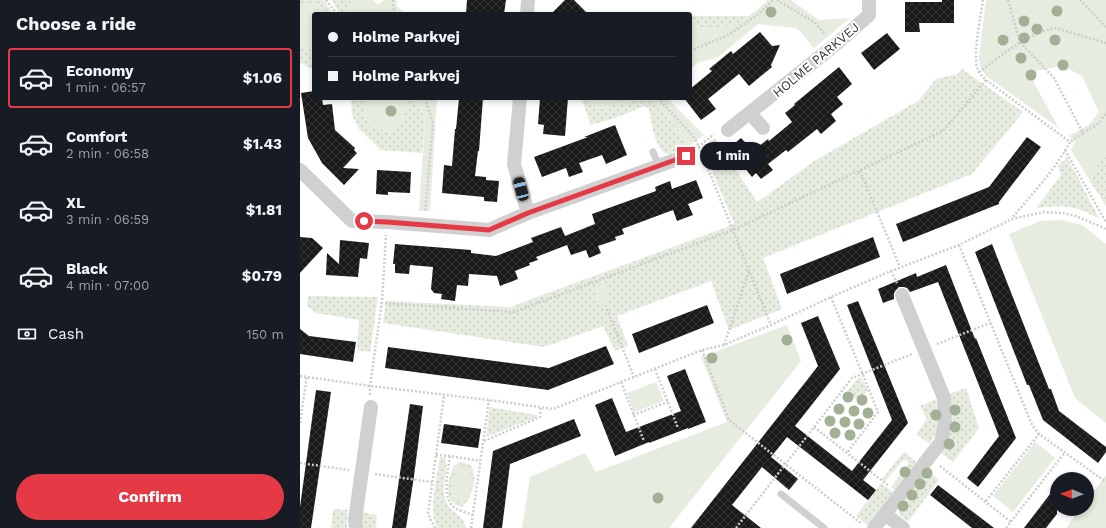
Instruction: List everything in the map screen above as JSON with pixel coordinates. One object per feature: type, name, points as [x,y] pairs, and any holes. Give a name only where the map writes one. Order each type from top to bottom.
[{"type":"street","points":[[527,12],[528,0]]},
{"type":"street","name":"HOLME PARKVEJ","points":[[728,130],[835,45],[869,15],[869,0]]},
{"type":"street","points":[[520,100],[514,164],[528,213]]},
{"type":"street","points":[[750,113],[762,128]]},
{"type":"street","points":[[300,170],[352,221],[387,222],[489,230],[528,213],[686,156]]},
{"type":"street","points":[[874,528],[941,442],[945,422],[944,398],[902,295]]},
{"type":"street","points":[[356,528],[355,520],[371,407]]},
{"type":"street","points":[[885,514],[903,528]]},
{"type":"lane","points":[[653,152],[659,166]]},
{"type":"lane","points":[[781,494],[824,528]]},
{"type":"path","points":[[326,0],[335,12]]},
{"type":"path","points":[[393,0],[393,8],[395,12]]},
{"type":"path","points":[[692,50],[728,35],[760,13],[773,0]]},
{"type":"path","points":[[777,0],[814,22],[835,45]]},
{"type":"path","points":[[983,0],[976,54],[976,66],[979,72],[986,80],[1070,142]]},
{"type":"path","points":[[1008,0],[1020,42],[1054,78],[1083,133]]},
{"type":"path","points":[[1080,0],[1106,27]]},
{"type":"path","points":[[979,72],[1020,42],[1047,29],[1055,28],[1106,43]]},
{"type":"path","points":[[381,303],[514,312],[733,230],[943,131],[986,80]]},
{"type":"path","points":[[424,226],[432,123],[426,100]]},
{"type":"path","points":[[660,100],[692,135],[698,146],[771,325]]},
{"type":"path","points":[[1012,219],[1045,179],[1070,142],[1100,123],[1106,113]]},
{"type":"path","points":[[686,156],[684,152],[698,146],[725,126],[728,130]]},
{"type":"path","points":[[1065,150],[1106,222]]},
{"type":"path","points":[[860,171],[900,268]]},
{"type":"path","points":[[300,376],[553,409],[702,350],[724,344],[771,325],[831,297],[960,245],[1012,219],[1044,212],[1063,213],[1076,216],[1106,229]]},
{"type":"path","points":[[371,407],[370,386],[381,303],[387,222]]},
{"type":"path","points":[[960,245],[1032,425],[1039,434],[1106,482]]},
{"type":"path","points":[[724,344],[749,270]]},
{"type":"path","points":[[831,297],[878,412],[847,453]]},
{"type":"path","points":[[607,309],[634,377]]},
{"type":"path","points":[[736,528],[852,378],[990,323]]},
{"type":"path","points":[[702,350],[729,420],[867,528]]},
{"type":"path","points":[[655,369],[678,428]]},
{"type":"path","points":[[300,423],[306,376]]},
{"type":"path","points":[[621,382],[644,441]]},
{"type":"path","points":[[435,528],[428,514],[444,395]]},
{"type":"path","points":[[471,528],[489,400]]},
{"type":"path","points":[[633,414],[668,402]]},
{"type":"path","points":[[483,441],[540,416],[541,407]]},
{"type":"path","points":[[814,427],[900,495]]},
{"type":"path","points":[[986,501],[1039,434]]},
{"type":"path","points":[[1006,528],[1065,452]]},
{"type":"path","points":[[436,455],[480,461]]},
{"type":"path","points":[[450,456],[446,490],[449,500],[455,508],[473,515]]},
{"type":"path","points":[[929,457],[1011,522]]},
{"type":"shaded area","points":[[300,0],[324,0],[332,12],[319,12],[313,4],[300,4]]},
{"type":"shaded area","points":[[332,0],[351,0],[348,8],[349,12],[338,12]]},
{"type":"shaded area","points":[[351,0],[373,0],[378,5],[384,0],[397,0],[397,6],[403,12],[349,12],[348,8]]},
{"type":"shaded area","points":[[767,0],[791,0],[819,20],[850,18],[814,48],[799,30],[795,28],[758,24],[717,58],[699,62],[692,67],[692,26],[711,29],[742,22]]},
{"type":"shaded area","points":[[986,0],[1106,0],[1106,149],[1090,181],[1071,150],[1075,142],[1069,136],[1090,124],[1099,112],[1082,76],[1063,66],[1035,71],[1034,83],[1059,128],[986,76],[980,67],[979,57]]},
{"type":"shaded area","points":[[300,4],[313,4],[319,12],[312,12],[312,50],[300,46]]},
{"type":"shaded area","points":[[692,16],[750,16],[742,22],[724,27],[711,29],[692,26]]},
{"type":"shaded area","points":[[300,46],[312,50],[312,69],[300,63]]},
{"type":"shaded area","points":[[962,69],[1023,112],[972,174],[763,258],[782,309],[729,330],[711,281],[617,316],[628,346],[615,351],[603,326],[544,347],[383,323],[386,301],[510,307],[727,227],[734,223],[702,147],[715,138],[757,202],[816,160],[918,101],[936,79],[958,74]]},
{"type":"shaded area","points":[[351,100],[363,100],[363,108],[407,107],[405,100],[418,100],[425,121],[422,153],[381,150],[359,129],[352,115]]},
{"type":"shaded area","points":[[363,100],[405,100],[407,106],[403,123],[393,131],[378,130],[368,125],[363,108]]},
{"type":"shaded area","points":[[418,100],[437,100],[430,211],[419,211],[425,121]]},
{"type":"shaded area","points":[[582,100],[590,100],[593,109],[626,103],[633,100],[653,100],[690,145],[670,154],[664,153],[657,143],[652,127],[649,109],[645,106],[615,118],[591,125]]},
{"type":"shaded area","points":[[590,100],[633,100],[626,103],[593,109]]},
{"type":"shaded area","points":[[653,100],[669,100],[704,135],[690,145]]},
{"type":"shaded area","points":[[1106,149],[1106,206],[1090,181]]},
{"type":"shaded area","points":[[1067,157],[1099,218],[1070,207],[1053,206],[1036,208],[1061,175],[1058,166]]},
{"type":"shaded area","points":[[1061,220],[1082,225],[1106,244],[1106,423],[1075,398],[1009,234],[1040,221]]},
{"type":"shaded area","points":[[600,285],[606,285],[610,297],[608,302],[602,303],[597,300],[594,289]]},
{"type":"shaded area","points":[[308,296],[378,297],[370,352],[357,350],[359,320],[316,313],[307,306]]},
{"type":"shaded area","points":[[787,325],[801,361],[669,528],[522,528],[530,477],[585,453],[596,472],[727,422],[701,357]]},
{"type":"shaded area","points":[[861,377],[868,391],[860,399],[851,397],[846,393],[857,379]]},
{"type":"shaded area","points":[[656,382],[664,401],[634,412],[627,393]]},
{"type":"shaded area","points":[[966,388],[979,428],[953,462],[941,453],[948,439],[952,425],[952,410],[949,394]]},
{"type":"shaded area","points":[[936,399],[938,422],[935,434],[930,444],[917,433],[927,419],[920,406]]},
{"type":"shaded area","points":[[490,407],[537,415],[537,417],[486,437]]},
{"type":"shaded area","points":[[1035,442],[1055,458],[1013,512],[993,496]]},
{"type":"shaded area","points":[[904,452],[916,462],[895,490],[891,487],[909,464],[906,460],[903,460],[885,482],[882,479]]},
{"type":"shaded area","points":[[440,457],[445,457],[446,463],[444,492],[447,504],[460,516],[465,523],[466,528],[437,528],[434,520],[433,502]]},
{"type":"shaded area","points":[[460,462],[470,465],[473,469],[474,475],[471,493],[465,504],[461,507],[452,502],[448,492],[451,472],[455,465]]},
{"type":"shaded area","points":[[461,466],[468,468],[472,484],[466,499],[457,502],[453,497],[452,487],[455,470]]},
{"type":"shaded area","points":[[927,470],[939,480],[908,522],[899,514],[899,508]]},
{"type":"shaded area","points":[[1106,475],[1106,528],[1066,528],[1075,516],[1094,516],[1094,491]]},
{"type":"shaded area","points":[[881,483],[893,492],[867,525],[856,516]]},
{"type":"shaded area","points":[[333,509],[348,510],[347,528],[331,528]]},
{"type":"shaded area","points":[[361,512],[377,515],[376,528],[362,528]]},
{"type":"building","points":[[467,0],[506,0],[504,12],[466,12]]},
{"type":"building","points":[[565,0],[574,0],[586,12],[553,12]]},
{"type":"building","points":[[942,0],[954,0],[954,23],[919,23],[920,32],[905,32],[905,2],[942,2]]},
{"type":"building","points":[[760,32],[772,46],[780,45],[771,65],[772,67],[749,86],[739,74],[708,99],[716,109],[701,120],[686,100],[692,100],[692,87],[712,71],[709,69],[731,51],[733,54]]},
{"type":"building","points":[[887,33],[900,49],[874,70],[861,53]]},
{"type":"building","points":[[839,67],[852,84],[837,97],[843,104],[831,114],[836,121],[821,134],[817,129],[788,152],[786,150],[768,164],[773,170],[761,179],[756,173],[752,177],[729,148],[741,138],[746,143],[748,142],[754,150],[768,139],[769,141],[792,122],[785,113]]},
{"type":"building","points":[[312,91],[312,100],[322,100],[323,105],[332,104],[335,130],[355,148],[354,150],[357,153],[343,168],[359,169],[344,185],[322,163],[308,138],[301,93]]},
{"type":"building","points":[[459,100],[483,100],[479,151],[475,176],[486,177],[486,180],[499,181],[497,202],[484,201],[484,197],[442,193],[444,165],[452,166]]},
{"type":"building","points":[[540,100],[568,100],[565,136],[543,134],[544,125],[538,124]]},
{"type":"building","points":[[615,125],[627,155],[606,164],[602,155],[579,163],[583,172],[569,177],[566,168],[542,177],[534,157],[588,137],[584,137]]},
{"type":"building","points":[[1027,137],[1041,147],[999,204],[903,242],[896,224],[989,187]]},
{"type":"building","points":[[377,170],[411,172],[410,193],[388,192],[388,195],[376,194]]},
{"type":"building","points":[[696,180],[703,198],[688,204],[693,215],[677,221],[673,210],[622,229],[624,234],[615,237],[616,240],[598,246],[601,253],[589,258],[586,250],[571,255],[567,245],[536,257],[538,260],[515,271],[518,279],[500,286],[497,276],[469,274],[468,286],[457,285],[455,301],[441,299],[442,294],[434,293],[431,289],[433,267],[410,265],[409,274],[395,273],[395,264],[393,264],[395,244],[471,250],[471,253],[496,256],[533,242],[531,238],[561,227],[565,236],[595,224],[592,214],[656,191],[655,187],[670,181],[672,189]]},
{"type":"building","points":[[300,237],[312,238],[323,248],[300,273]]},
{"type":"building","points":[[873,237],[880,257],[787,294],[780,274]]},
{"type":"building","points":[[340,240],[369,243],[367,259],[360,258],[358,277],[326,275],[327,253],[339,264]]},
{"type":"building","points":[[992,244],[1059,411],[1106,447],[1106,452],[1098,463],[1043,420],[1029,385],[1027,385],[975,252]]},
{"type":"building","points":[[946,265],[1016,438],[978,487],[967,478],[999,436],[938,282],[910,292],[907,288],[899,287],[894,293],[894,299],[883,303],[878,289],[916,273],[917,277]]},
{"type":"building","points":[[858,301],[908,423],[863,480],[876,490],[868,500],[787,437],[771,457],[798,479],[789,490],[762,467],[732,505],[761,528],[691,528],[818,366],[801,323],[818,316],[840,369],[795,426],[852,471],[892,420],[847,305]]},
{"type":"building","points":[[707,305],[714,323],[639,353],[632,334]]},
{"type":"building","points":[[300,329],[309,336],[356,342],[353,362],[300,354]]},
{"type":"building","points":[[606,346],[614,364],[548,390],[385,368],[388,347],[549,368]]},
{"type":"building","points":[[685,369],[706,422],[649,442],[615,456],[595,405],[612,398],[626,432],[681,411],[667,376]]},
{"type":"building","points":[[316,390],[331,392],[311,528],[300,528],[300,507]]},
{"type":"building","points":[[410,404],[423,406],[414,476],[406,528],[392,528]]},
{"type":"building","points":[[574,419],[581,436],[510,464],[502,528],[483,528],[493,451]]},
{"type":"building","points":[[444,424],[481,429],[478,448],[441,443]]},
{"type":"building","points":[[938,485],[994,528],[972,528],[930,495]]},
{"type":"building","points":[[1050,494],[1050,516],[1055,516],[1046,528],[1024,528]]},
{"type":"route","points":[[364,221],[489,230],[528,213],[686,156]]}]
